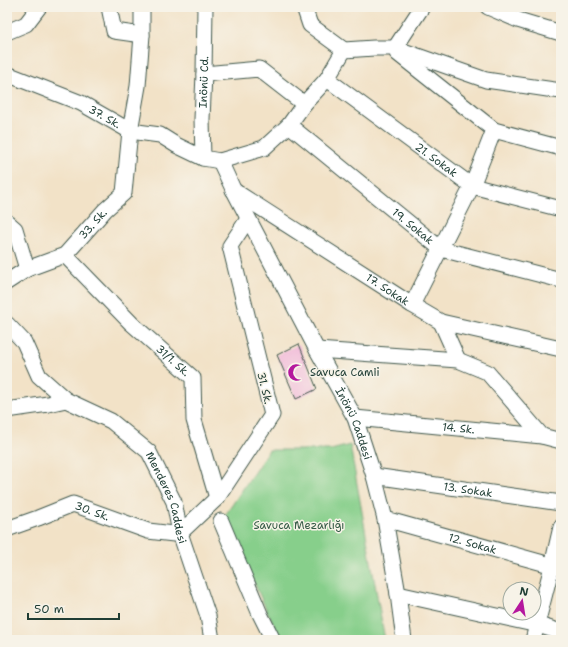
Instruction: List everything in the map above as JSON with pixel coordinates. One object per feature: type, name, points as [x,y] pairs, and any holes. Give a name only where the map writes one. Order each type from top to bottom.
[{"type":"street","points":[[7,32],[26,24],[39,7]]},
{"type":"street","points":[[109,7],[114,31],[142,35]]},
{"type":"street","name":"33. Sk.","points":[[7,282],[27,269],[65,255],[105,210],[124,193],[130,131],[138,86],[142,35],[142,7]]},
{"type":"street","points":[[304,7],[310,25],[344,50],[395,48],[486,80],[561,91]]},
{"type":"street","points":[[395,48],[422,7]]},
{"type":"street","points":[[488,7],[518,20],[561,33]]},
{"type":"street","name":"Inönü Cd.","points":[[203,158],[202,119],[204,74],[210,8]]},
{"type":"street","points":[[395,48],[396,52],[494,130],[561,148]]},
{"type":"street","points":[[220,161],[264,148],[289,125],[304,104],[327,79],[344,50]]},
{"type":"street","points":[[204,74],[259,69],[304,104]]},
{"type":"street","name":"37. Sk.","points":[[7,74],[81,103],[130,131],[160,135],[176,145],[203,158],[220,161]]},
{"type":"street","name":"21. Sokak","points":[[327,79],[472,186],[561,209]]},
{"type":"street","name":"19. Sokak","points":[[289,125],[441,249],[561,280]]},
{"type":"street","points":[[412,305],[472,186],[494,130]]},
{"type":"street","name":"İnönü Caddesi","points":[[220,161],[232,189],[317,350],[355,418],[374,476],[385,519],[398,594],[404,640]]},
{"type":"street","name":"17. Sokak","points":[[232,189],[412,305],[442,322],[561,349]]},
{"type":"street","name":"31. Sk.","points":[[180,533],[218,498],[272,415],[230,246],[248,219]]},
{"type":"street","points":[[7,222],[15,229],[27,269]]},
{"type":"street","name":"31/1. Sk.","points":[[65,255],[131,323],[193,378],[194,420],[218,498]]},
{"type":"street","points":[[442,322],[458,360]]},
{"type":"street","name":"Menderes Caddesi","points":[[7,324],[24,342],[39,376],[66,400],[111,421],[149,452],[174,502],[180,533],[208,616],[212,640]]},
{"type":"street","points":[[317,350],[458,360],[487,372],[542,436]]},
{"type":"street","points":[[7,410],[66,400]]},
{"type":"street","name":"14. Sk.","points":[[355,418],[542,436],[561,441]]},
{"type":"street","name":"13. Sokak","points":[[374,476],[561,503]]},
{"type":"street","name":"30. Sk.","points":[[7,529],[73,504],[148,531],[174,534],[180,533]]},
{"type":"street","name":"12. Sokak","points":[[385,519],[557,567]]},
{"type":"street","points":[[221,521],[260,614],[273,640]]},
{"type":"street","points":[[534,640],[557,567],[561,527]]},
{"type":"street","points":[[398,594],[538,625],[561,632]]},
{"type":"green space","name":"Savuca Mezarlığı","points":[[350,445],[385,640],[282,640],[224,517],[269,450],[331,450]]},
{"type":"building","name":"Savuca Camii","points":[[299,344],[317,389],[296,399],[277,355]]},
{"type":"place","name":"Savuca Camii","points":[[297,372]]}]
